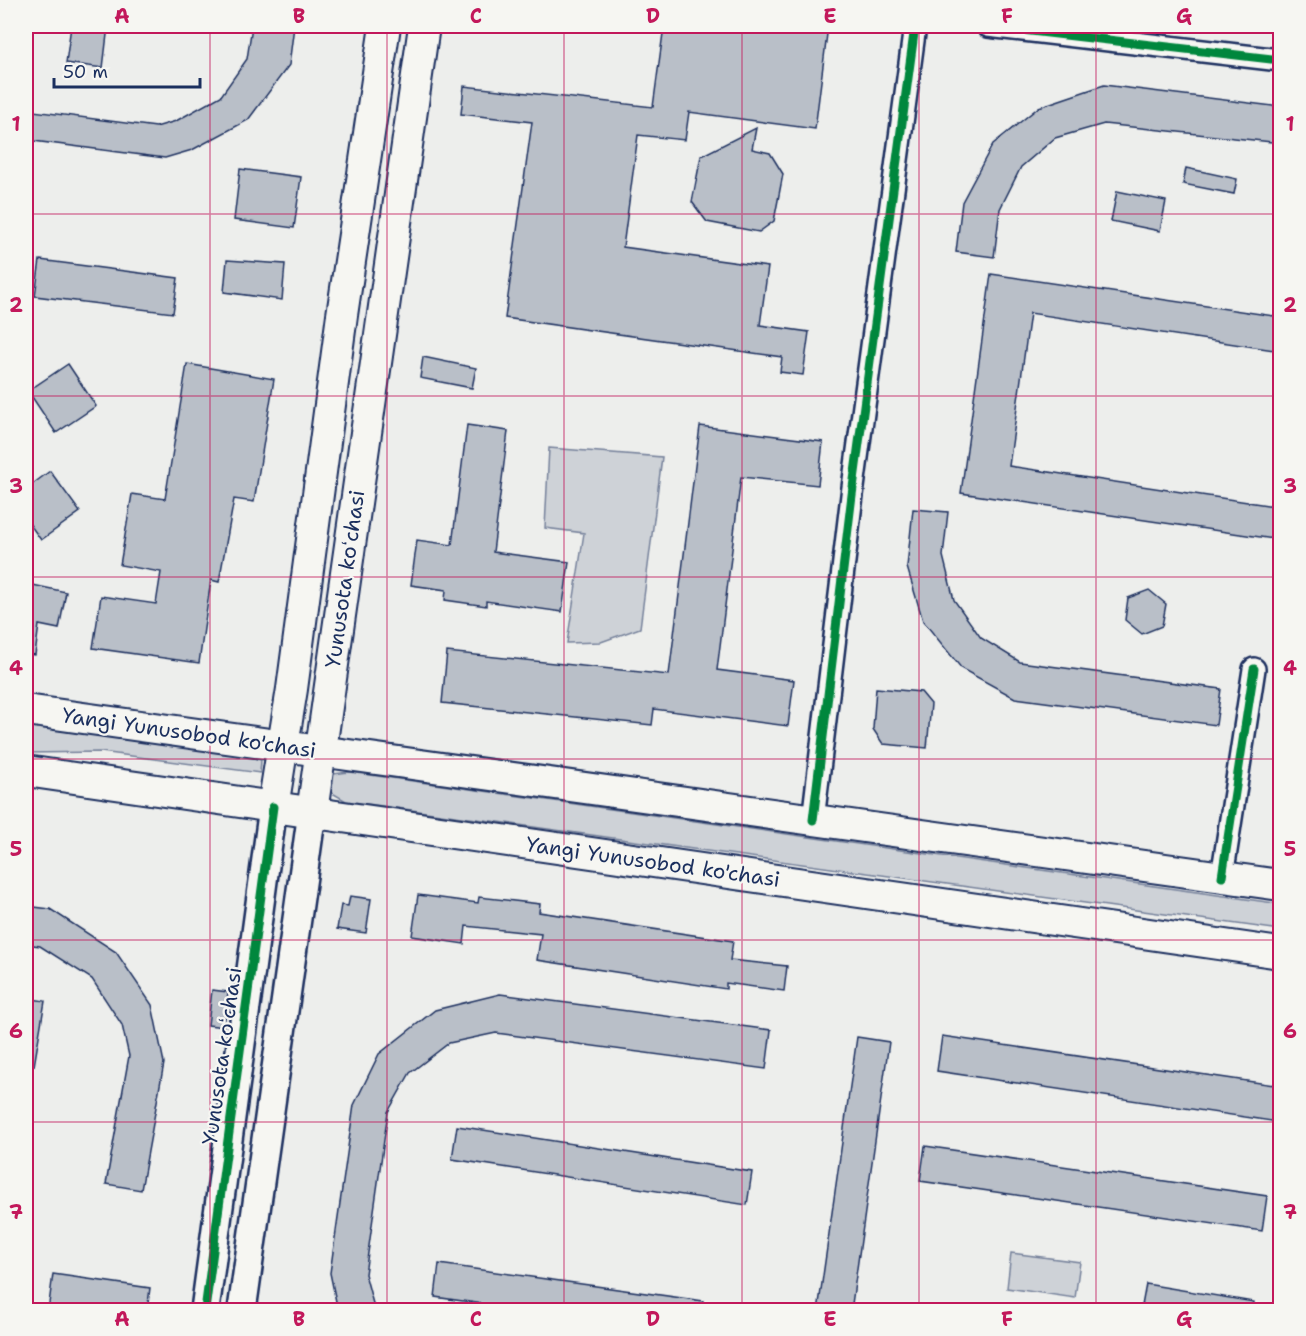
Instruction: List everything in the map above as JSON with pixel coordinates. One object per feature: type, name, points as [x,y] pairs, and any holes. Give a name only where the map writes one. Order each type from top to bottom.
[{"type":"main road","name":"Yunusota koʻchasi","points":[[273,807],[385,26]]},
{"type":"main road","name":"Yunusota koʻchasi","points":[[312,812],[424,26]]},
{"type":"main road","name":"Yangi Yunusobod ko'chasi","points":[[26,710],[1281,885]]},
{"type":"main road","name":"Yangi Yunusobod ko'chasi","points":[[26,771],[1281,953]]},
{"type":"street","points":[[813,820],[850,505],[915,26]]},
{"type":"street","points":[[988,26],[1281,60]]},
{"type":"street","points":[[1222,877],[1254,669]]},
{"type":"street","name":"Yunusota koʻchasi","points":[[205,1311],[273,807]]},
{"type":"street","name":"Yunusota koʻchasi","points":[[242,1311],[312,812]]},
{"type":"shaded area","points":[[549,448],[662,457],[640,628],[601,642],[567,643],[584,533],[545,528]]},
{"type":"shaded area","points":[[27,726],[247,756],[261,760],[260,773],[101,752],[26,753]]},
{"type":"shaded area","points":[[349,772],[1280,904],[1280,930],[346,801],[322,787],[323,778]]},
{"type":"shaded area","points":[[1011,1253],[1080,1262],[1075,1298],[1007,1288]]},
{"type":"building","points":[[71,26],[108,26],[103,68],[66,63]]},
{"type":"building","points":[[252,26],[294,26],[289,65],[248,120],[192,150],[165,158],[26,140],[26,110],[156,127],[176,121],[221,96],[247,59]]},
{"type":"building","points":[[664,26],[828,26],[815,129],[689,112],[685,140],[638,135],[623,247],[768,267],[760,325],[809,332],[803,375],[780,372],[782,357],[505,318],[532,122],[461,114],[464,86],[653,107]]},
{"type":"building","points":[[1104,85],[1281,107],[1281,143],[1104,124],[1055,138],[1021,167],[1000,209],[994,257],[956,252],[962,202],[993,144],[1039,107]]},
{"type":"building","points":[[756,128],[752,149],[770,153],[783,174],[774,221],[759,232],[707,222],[692,202],[701,156]]},
{"type":"building","points":[[1186,168],[1237,179],[1234,194],[1183,184]]},
{"type":"building","points":[[240,169],[301,177],[294,228],[234,220]]},
{"type":"building","points":[[1117,191],[1166,201],[1160,231],[1111,221]]},
{"type":"building","points":[[40,260],[178,278],[173,313],[35,296]]},
{"type":"building","points":[[227,260],[285,264],[282,300],[224,292]]},
{"type":"building","points":[[991,274],[1281,317],[1281,351],[1030,313],[1009,466],[1281,507],[1281,540],[961,493]]},
{"type":"building","points":[[423,357],[476,368],[472,388],[420,378]]},
{"type":"building","points":[[68,364],[96,406],[56,433],[28,391]]},
{"type":"building","points":[[187,364],[274,379],[254,502],[234,499],[219,582],[211,580],[199,663],[93,648],[101,596],[156,604],[161,572],[120,565],[132,494],[165,499]]},
{"type":"building","points":[[467,425],[508,431],[493,552],[569,562],[562,612],[486,601],[486,606],[445,600],[446,590],[411,585],[417,540],[452,545]]},
{"type":"building","points":[[700,426],[823,442],[818,485],[741,477],[717,670],[794,680],[788,726],[654,709],[652,725],[442,703],[447,652],[669,675]]},
{"type":"building","points":[[50,471],[80,512],[41,540],[26,519],[26,489]]},
{"type":"building","points":[[913,509],[948,512],[943,556],[954,600],[981,638],[1020,662],[1221,689],[1216,725],[1015,698],[962,669],[923,621],[907,567]]},
{"type":"building","points":[[28,584],[66,592],[59,629],[39,625],[35,655],[26,654]]},
{"type":"building","points":[[1149,590],[1166,604],[1162,626],[1142,634],[1125,620],[1128,598]]},
{"type":"building","points":[[876,688],[921,692],[931,704],[927,748],[883,744],[873,729]]},
{"type":"building","points":[[418,895],[478,903],[479,897],[540,904],[539,912],[733,941],[730,960],[787,966],[784,991],[726,983],[726,989],[537,960],[541,934],[466,926],[464,944],[412,936]]},
{"type":"building","points":[[350,896],[371,899],[366,933],[337,929],[341,905],[348,906]]},
{"type":"building","points":[[26,906],[50,909],[116,952],[152,1005],[164,1063],[141,1190],[106,1184],[129,1056],[122,1025],[92,979],[40,946],[26,944]]},
{"type":"building","points":[[212,990],[228,992],[224,1027],[208,1025]]},
{"type":"building","points":[[500,994],[771,1030],[766,1069],[496,1033],[449,1043],[410,1073],[388,1112],[365,1274],[375,1311],[338,1311],[330,1273],[354,1105],[379,1054],[435,1010]]},
{"type":"building","points":[[26,998],[45,1001],[34,1066],[26,1066]]},
{"type":"building","points":[[942,1036],[1281,1086],[1278,1122],[937,1071]]},
{"type":"building","points":[[857,1037],[889,1042],[851,1311],[818,1311]]},
{"type":"building","points":[[457,1126],[752,1172],[747,1205],[452,1159]]},
{"type":"building","points":[[925,1146],[1267,1196],[1262,1231],[920,1181]]},
{"type":"building","points":[[439,1264],[703,1301],[703,1311],[532,1311],[435,1297]]},
{"type":"building","points":[[53,1274],[150,1288],[147,1311],[48,1311]]},
{"type":"building","points":[[1146,1284],[1254,1302],[1253,1311],[1141,1311]]},
{"type":"cycle path","points":[[813,820],[852,495],[915,26]]},
{"type":"cycle path","points":[[988,26],[1280,60]]},
{"type":"cycle path","points":[[1222,877],[1254,669]]},
{"type":"cycle path","points":[[205,1310],[273,807]]}]
